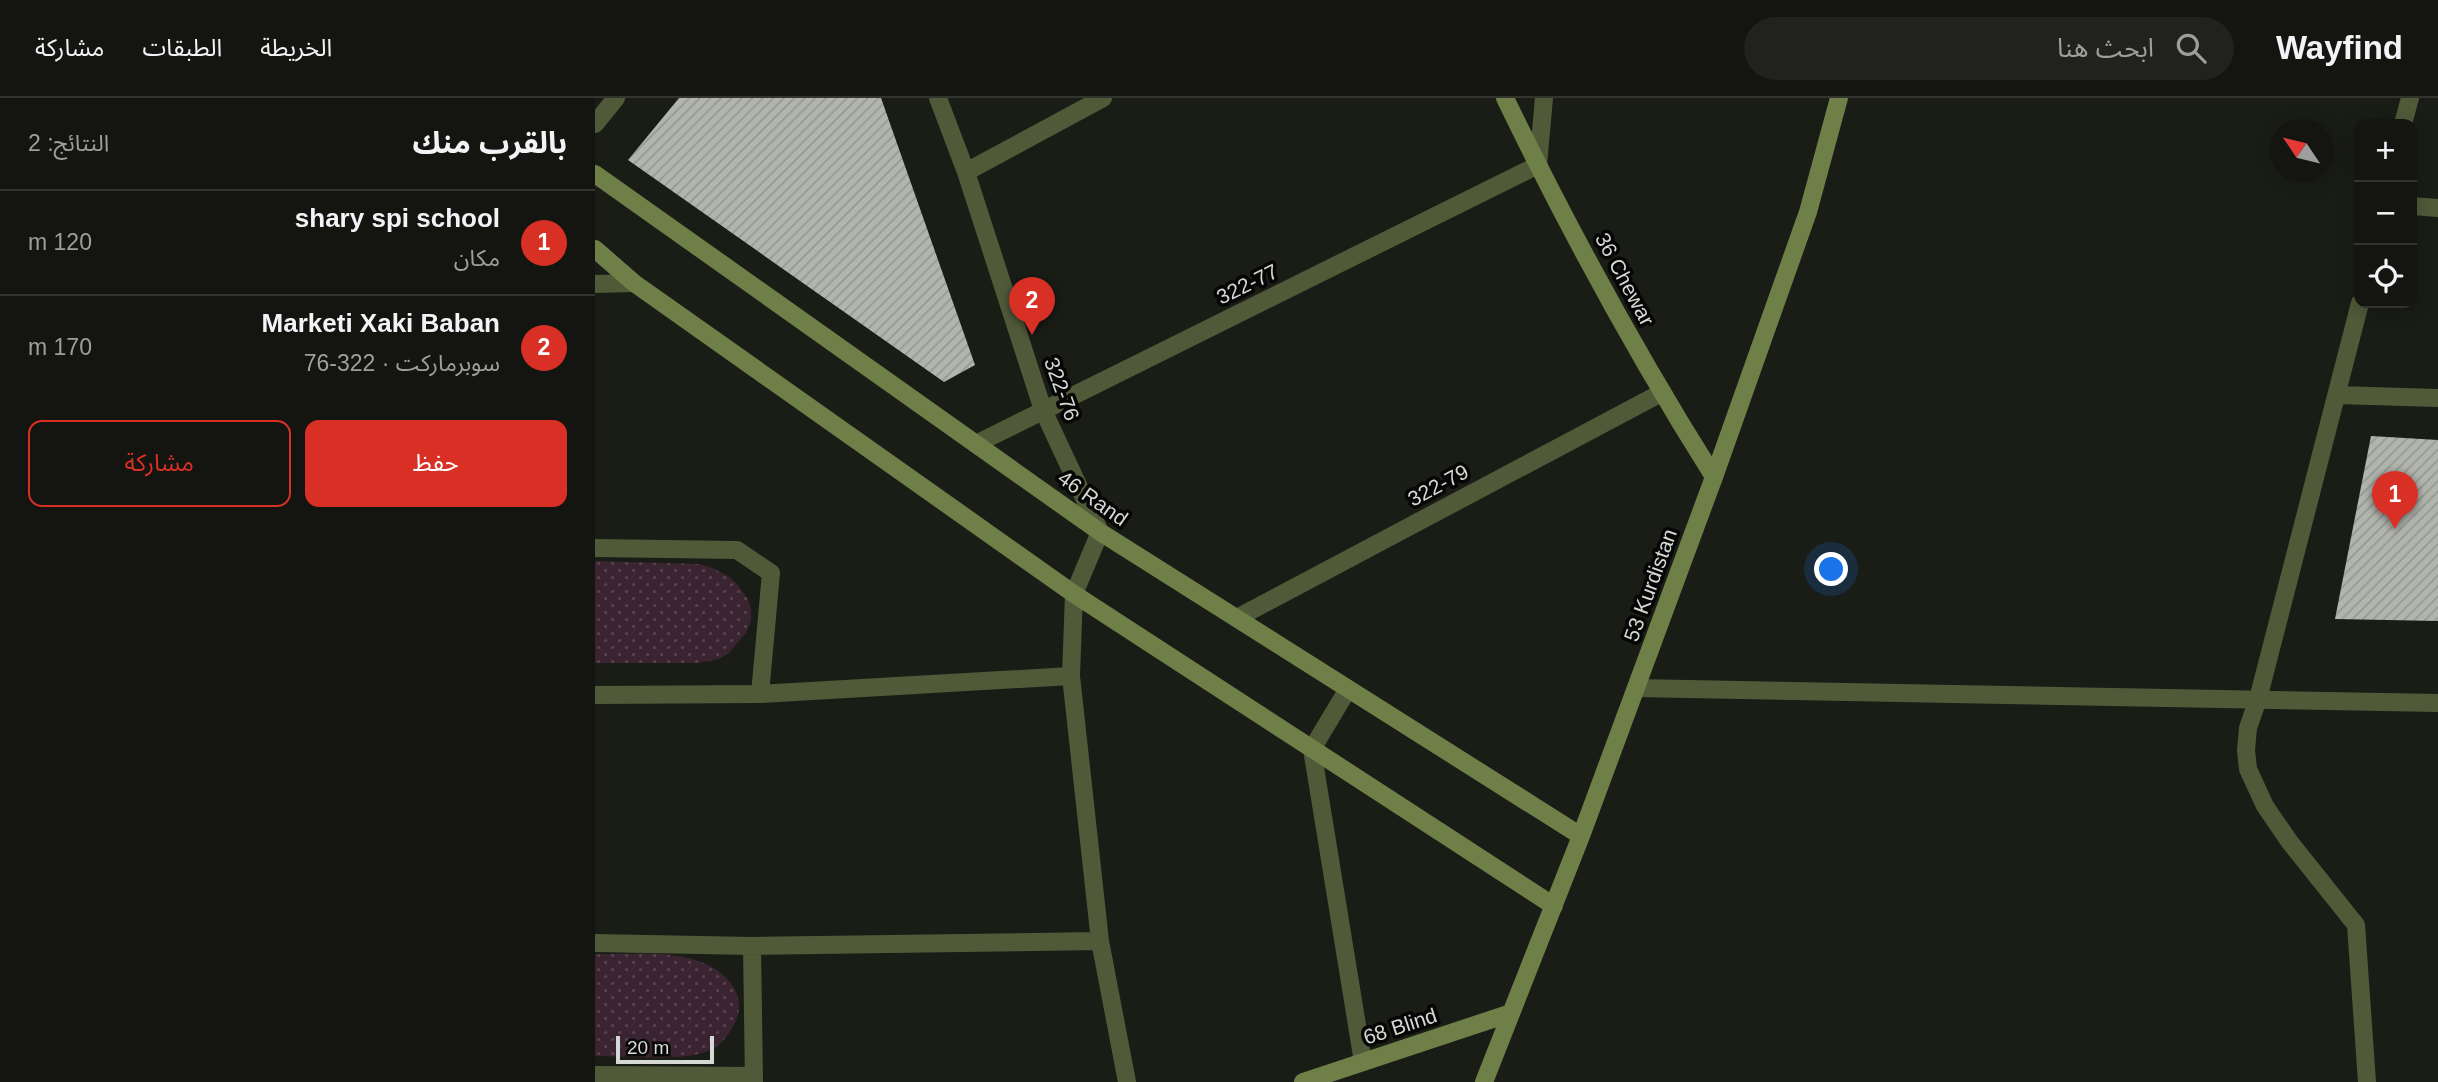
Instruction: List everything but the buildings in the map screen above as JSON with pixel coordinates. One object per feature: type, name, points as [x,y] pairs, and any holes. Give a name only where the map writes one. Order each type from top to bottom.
[{"type":"main road","name":"36 Chewar","points":[[1505,98],[1538,165],[1661,393],[1714,477]]},
{"type":"main road","name":"53 Kurdistan","points":[[1484,1082],[1581,836],[1714,477],[1808,212],[1839,98]]},
{"type":"main road","name":"46 Rand","points":[[595,174],[1100,532],[1581,836]]},
{"type":"main road","points":[[595,249],[634,283],[1075,594],[1553,906]]},
{"type":"main road","name":"68 Blind","points":[[1303,1082],[1511,1013]]},
{"type":"street","points":[[595,124],[616,98]]},
{"type":"street","name":"322-76","points":[[938,98],[966,172],[1043,410],[1100,532]]},
{"type":"street","points":[[966,172],[1103,98]]},
{"type":"street","points":[[1538,165],[1544,98]]},
{"type":"street","points":[[2404,119],[2410,98]]},
{"type":"street","name":"322-77","points":[[977,444],[1538,165]]},
{"type":"street","points":[[2417,206],[2438,208]]},
{"type":"street","points":[[595,284],[634,283]]},
{"type":"street","points":[[2359,308],[2258,699],[2248,728],[2246,750],[2248,769],[2265,806],[2356,925],[2367,1082]]},
{"type":"street","name":"322-79","points":[[1237,618],[1661,393]]},
{"type":"street","points":[[2337,395],[2438,398]]},
{"type":"street","points":[[1100,532],[1075,594],[1071,676],[1100,941],[1127,1082]]},
{"type":"street","points":[[595,548],[737,550],[771,573],[760,694]]},
{"type":"street","points":[[595,695],[760,694],[1071,676]]},
{"type":"street","points":[[1636,688],[2438,703]]},
{"type":"street","points":[[1348,689],[1312,749],[1363,1062]]},
{"type":"street","points":[[595,943],[752,946],[1100,941]]},
{"type":"street","points":[[595,1075],[754,1079],[752,946]]},
{"type":"shaded area","points":[[595,561],[700,564],[710,567],[728,576],[748,599],[751,621],[746,633],[728,654],[719,659],[698,663],[595,663]]},
{"type":"shaded area","points":[[595,954],[683,957],[715,969],[728,980],[737,996],[739,1010],[734,1026],[718,1045],[697,1054],[669,1057],[595,1056]]},
{"type":"place","name":"Marketi Xaki Baban","points":[[1032,335]]},
{"type":"place","name":"shary spi school","points":[[2395,529]]}]
